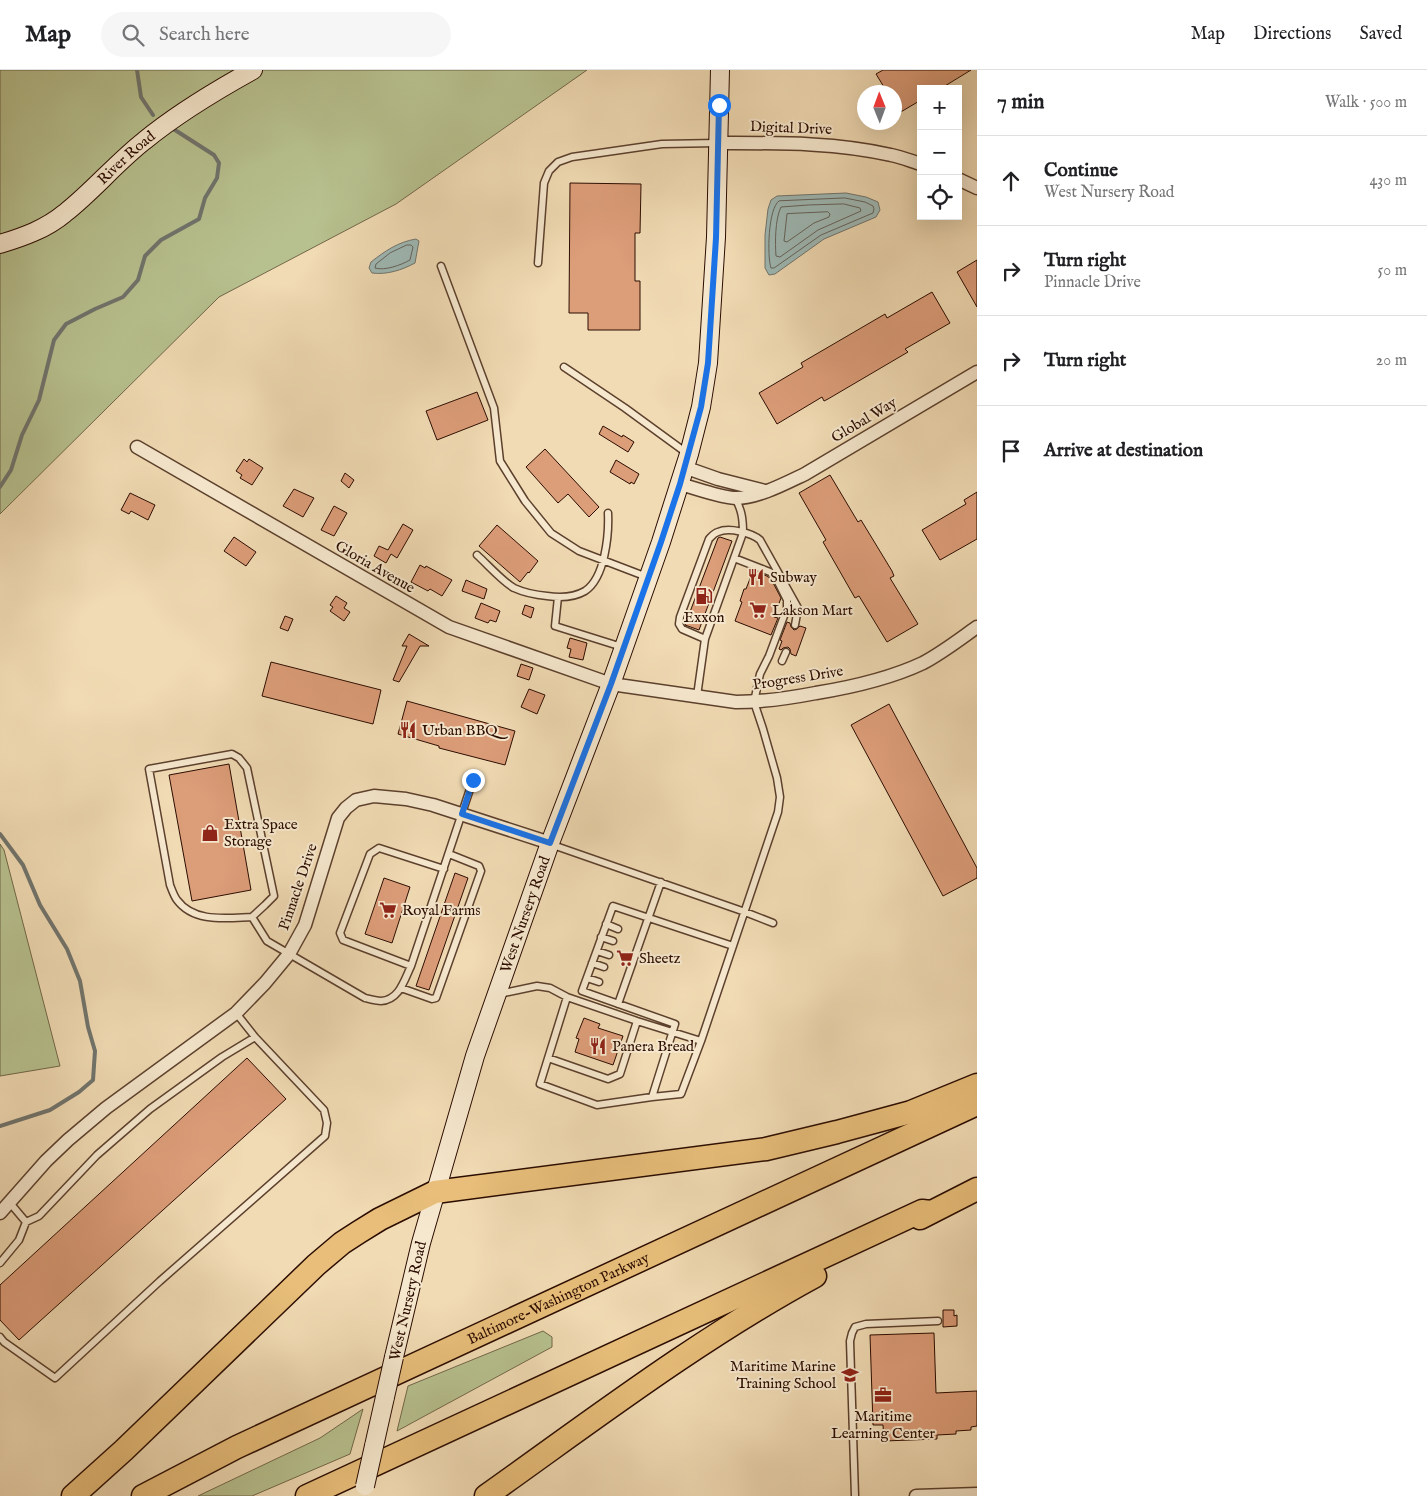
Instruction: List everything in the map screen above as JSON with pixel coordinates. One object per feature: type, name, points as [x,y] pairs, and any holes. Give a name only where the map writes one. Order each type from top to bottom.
[{"type":"highway","points":[[73,1496],[124,1450],[322,1260],[373,1223],[435,1192],[766,1149],[911,1112],[977,1086]]},
{"type":"highway","name":"Baltimore-Washington Parkway","points":[[142,1496],[237,1447],[977,1104]]},
{"type":"highway","points":[[486,1496],[691,1350],[791,1289],[931,1212],[977,1189]]},
{"type":"highway","points":[[307,1496],[922,1211],[931,1212]]},
{"type":"main road","name":"River Road","points":[[0,244],[44,228],[65,214],[131,152],[176,116],[253,70]]},
{"type":"main road","name":"West Nursery Road","points":[[364,1491],[421,1243],[475,1056],[550,843],[624,647],[684,468],[701,407],[708,363],[716,238],[720,70]]},
{"type":"street","name":"Digital Drive","points":[[718,143],[841,146],[892,155],[917,163]]},
{"type":"street","points":[[962,182],[977,188]]},
{"type":"street","name":"Global Way","points":[[684,468],[734,498],[752,496],[785,484],[805,474],[977,372]]},
{"type":"street","name":"Gloria Avenue","points":[[137,447],[449,627],[611,684]]},
{"type":"street","points":[[684,468],[766,491]]},
{"type":"street","name":"Progress Drive","points":[[611,684],[736,702],[754,702],[847,688],[888,677],[924,662],[961,639],[977,626]]},
{"type":"street","name":"Pinnacle Drive","points":[[0,1213],[46,1161],[68,1140],[106,1108],[236,1013],[290,954],[305,925],[338,818],[356,800],[374,796],[406,799],[434,805],[550,843]]},
{"type":"street","points":[[916,1496],[977,1494]]},
{"type":"lane","points":[[538,263],[544,182],[548,171],[558,162],[572,156],[662,144],[718,143]]},
{"type":"lane","points":[[441,266],[494,408],[500,461],[525,501],[551,533],[579,550],[648,578]]},
{"type":"lane","points":[[564,367],[625,408],[684,468]]},
{"type":"lane","points":[[697,696],[705,639],[742,533],[740,506],[734,498]]},
{"type":"lane","points":[[477,555],[513,587],[531,594],[569,597],[585,591],[596,579],[609,534],[608,513]]},
{"type":"lane","points":[[705,639],[682,629],[679,624],[709,539],[719,531],[727,530],[742,533],[757,537],[760,540],[798,608],[795,625]]},
{"type":"lane","points":[[567,998],[540,1084],[597,1105],[681,1094],[745,912],[778,812],[780,797],[777,778],[754,702],[760,674],[769,656],[787,608],[787,600],[775,576],[770,572],[734,558]]},
{"type":"lane","points":[[558,597],[555,626],[624,647]]},
{"type":"lane","points":[[782,660],[786,652]]},
{"type":"lane","points":[[232,754],[239,758],[247,768],[274,896],[252,917],[203,916],[188,911],[176,899],[170,885],[149,769],[232,754]]},
{"type":"lane","points":[[252,917],[267,941],[364,998],[380,1001],[395,997],[411,966],[473,780]]},
{"type":"lane","points":[[550,843],[773,923]]},
{"type":"lane","points":[[411,966],[343,940],[340,933],[370,854],[379,848],[444,869]]},
{"type":"lane","points":[[401,988],[432,999],[436,998],[481,871],[479,866],[449,854]]},
{"type":"lane","points":[[618,1004],[661,882]]},
{"type":"lane","points":[[652,1097],[675,1024],[582,992],[613,906],[733,946]]},
{"type":"lane","points":[[606,924],[618,929]]},
{"type":"lane","points":[[634,934],[642,937]]},
{"type":"lane","points":[[601,937],[613,941]]},
{"type":"lane","points":[[630,947],[637,949]]},
{"type":"lane","points":[[597,951],[609,955]]},
{"type":"lane","points":[[625,961],[632,964]]},
{"type":"lane","points":[[592,963],[604,967]]},
{"type":"lane","points":[[620,973],[628,976]]},
{"type":"lane","points":[[587,978],[599,982]]},
{"type":"lane","points":[[495,995],[537,986],[550,988],[567,998],[701,1041]]},
{"type":"lane","points":[[615,987],[623,990]]},
{"type":"lane","points":[[0,1336],[4,1342],[55,1378],[160,1281],[325,1136],[327,1123],[324,1110],[255,1037],[236,1013]]},
{"type":"lane","points":[[548,1058],[608,1079],[620,1074],[637,1021]]},
{"type":"lane","points":[[0,1263],[19,1240],[26,1222],[39,1216],[97,1155],[150,1109],[222,1057],[255,1037]]},
{"type":"lane","points":[[10,1203],[26,1222]]},
{"type":"lane","points":[[855,1496],[850,1341],[852,1333],[855,1327],[866,1324],[938,1322]]},
{"type":"green space","points":[[0,70],[587,70],[396,204],[219,297],[0,514]]},
{"type":"green space","points":[[0,844],[4,850],[60,1066],[0,1076]]},
{"type":"green space","points":[[543,1331],[552,1337],[552,1347],[397,1431],[408,1386]]},
{"type":"green space","points":[[363,1409],[350,1454],[252,1496],[198,1496],[320,1438]]},
{"type":"water","points":[[846,193],[866,197],[878,202],[880,210],[876,217],[824,239],[775,274],[769,275],[765,268],[765,235],[771,200],[777,196]]},
{"type":"water","points":[[416,239],[419,241],[415,263],[394,271],[372,273],[369,268],[371,262],[381,254],[403,242]]},
{"type":"building","points":[[883,70],[971,70],[947,85],[917,85],[917,102],[902,111],[902,85],[883,85],[876,74]]},
{"type":"building","points":[[570,183],[641,184],[640,233],[635,233],[635,281],[640,281],[640,330],[588,330],[588,313],[569,313]]},
{"type":"building","points":[[977,260],[977,307],[957,272]]},
{"type":"building","points":[[932,292],[950,323],[905,349],[908,352],[828,399],[824,401],[822,397],[777,424],[759,393],[803,367],[801,363],[885,314],[887,318]]},
{"type":"building","points":[[477,392],[488,420],[437,440],[426,411]]},
{"type":"building","points":[[603,426],[634,442],[628,452],[599,434]]},
{"type":"building","points":[[545,449],[599,507],[589,517],[568,494],[558,503],[526,467]]},
{"type":"building","points":[[244,459],[247,462],[249,459],[263,468],[252,485],[240,478],[242,475],[236,471]]},
{"type":"building","points":[[616,460],[639,474],[634,484],[631,482],[630,484],[610,472]]},
{"type":"building","points":[[345,473],[354,480],[349,488],[341,481]]},
{"type":"building","points":[[830,475],[858,522],[861,520],[892,571],[894,576],[890,578],[918,624],[887,642],[859,596],[855,598],[823,542],[826,540],[799,493]]},
{"type":"building","points":[[294,489],[314,498],[303,517],[283,506]]},
{"type":"building","points":[[977,492],[977,539],[940,560],[922,530],[966,504],[964,500]]},
{"type":"building","points":[[130,493],[155,505],[148,520],[131,511],[129,514],[121,510]]},
{"type":"building","points":[[334,506],[347,513],[334,536],[321,530]]},
{"type":"building","points":[[403,524],[413,530],[397,558],[391,554],[386,563],[374,556],[379,546],[388,550]]},
{"type":"building","points":[[497,525],[538,561],[520,582],[479,546]]},
{"type":"building","points":[[234,537],[256,552],[246,566],[224,551]]},
{"type":"building","name":"Exxon","points":[[720,537],[732,541],[699,630],[685,625]]},
{"type":"building","points":[[420,565],[425,568],[426,566],[452,580],[442,596],[411,582]]},
{"type":"building","name":"Lakson Mart","points":[[753,571],[771,579],[781,598],[774,617],[778,618],[771,635],[735,621],[742,602],[740,601],[744,589],[746,589]]},
{"type":"building","points":[[466,580],[487,589],[484,599],[462,591]]},
{"type":"building","points":[[336,596],[347,603],[344,608],[350,612],[344,621],[330,611],[333,607],[330,605]]},
{"type":"building","points":[[481,603],[500,611],[496,622],[490,620],[488,623],[475,618]]},
{"type":"building","points":[[525,605],[534,608],[531,618],[522,614]]},
{"type":"building","points":[[285,616],[293,619],[288,631],[280,628]]},
{"type":"building","points":[[787,622],[790,623],[794,630],[800,626],[806,628],[796,656],[791,654],[788,647],[779,649],[782,641],[780,640]]},
{"type":"building","points":[[409,634],[429,646],[420,646],[399,682],[393,680],[407,646],[402,646]]},
{"type":"building","points":[[570,638],[587,643],[583,660],[569,657],[571,649],[567,648]]},
{"type":"building","points":[[271,662],[381,690],[373,724],[262,696]]},
{"type":"building","points":[[521,664],[533,668],[529,680],[517,676]]},
{"type":"building","points":[[529,689],[545,695],[537,714],[521,707]]},
{"type":"building","points":[[407,701],[515,731],[505,765],[439,748],[439,746],[398,734]]},
{"type":"building","points":[[889,704],[977,868],[977,878],[943,896],[851,725]]},
{"type":"building","name":"Extra Space Storage","points":[[229,764],[251,890],[192,901],[169,775]]},
{"type":"building","name":"Royal Farms","points":[[455,873],[468,878],[429,990],[416,986]]},
{"type":"building","name":"Royal Farms","points":[[384,878],[410,887],[392,943],[365,934]]},
{"type":"building","name":"Panera Bread","points":[[584,1018],[600,1024],[598,1028],[623,1036],[613,1065],[575,1052],[579,1039],[576,1038]]},
{"type":"building","points":[[247,1058],[286,1099],[19,1340],[0,1320],[0,1285]]},
{"type":"building","points":[[943,1310],[954,1310],[954,1316],[957,1315],[957,1326],[943,1327]]},
{"type":"building","points":[[934,1333],[936,1393],[977,1391],[977,1426],[971,1427],[971,1430],[956,1431],[956,1434],[937,1435],[937,1439],[884,1441],[883,1425],[873,1425],[870,1335]]},
{"type":"waterway","points":[[137,70],[141,97],[153,115]]},
{"type":"waterway","points":[[0,487],[11,470],[22,435],[39,400],[54,340],[66,324],[123,297],[138,280],[145,256],[161,240],[199,219],[205,198],[217,178],[219,163],[214,155],[175,130]]},
{"type":"waterway","points":[[0,834],[23,865],[40,905],[67,949],[80,981],[88,1027],[95,1051],[93,1080],[79,1092],[50,1110],[0,1126]]},
{"type":"place","name":"Subway","points":[[756,577]]},
{"type":"place","name":"Exxon","points":[[704,596]]},
{"type":"place","name":"Lakson Mart","points":[[758,610]]},
{"type":"place","name":"Urban BBQ","points":[[408,730]]},
{"type":"place","name":"Extra Space Storage","points":[[210,833]]},
{"type":"place","name":"Royal Farms","points":[[388,910]]},
{"type":"place","name":"Sheetz","points":[[625,958]]},
{"type":"place","name":"Panera Bread","points":[[598,1046]]},
{"type":"place","name":"Maritime Marine Training School","points":[[850,1375]]},
{"type":"place","name":"Maritime Learning Center","points":[[883,1395]]},
{"type":"route","points":[[473,780],[462,814],[550,843],[611,684],[661,542],[680,484],[701,407],[708,363],[716,238],[719,105]]}]
